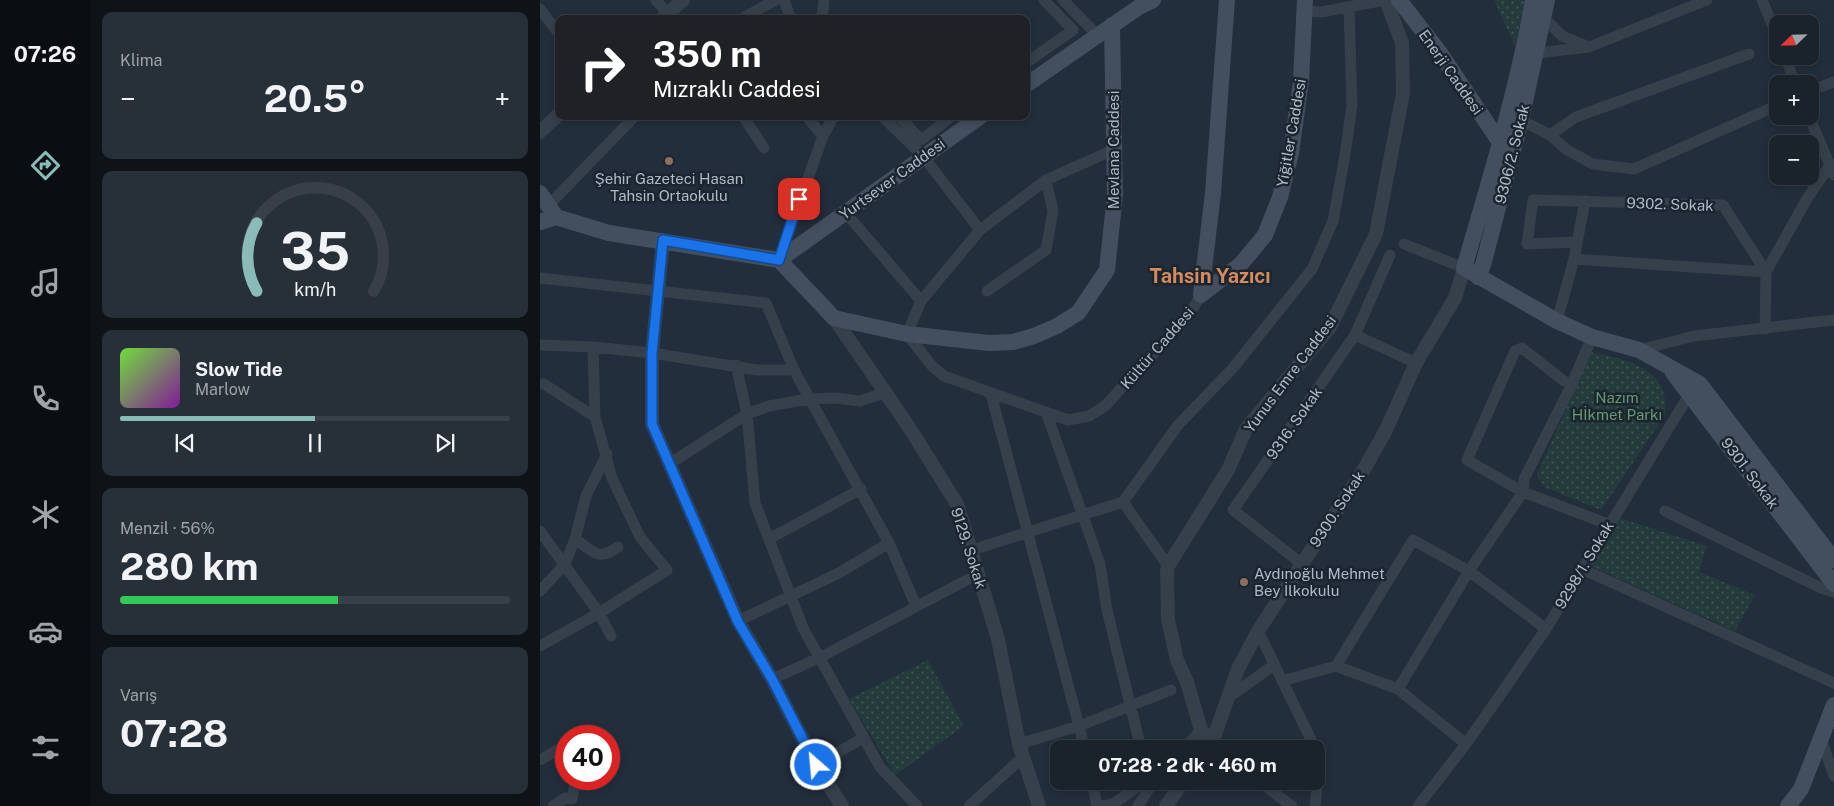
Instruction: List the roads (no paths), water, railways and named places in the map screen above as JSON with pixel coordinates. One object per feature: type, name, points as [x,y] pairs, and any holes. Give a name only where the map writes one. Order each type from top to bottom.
[{"type":"main road","name":"Kültür Caddesi","points":[[1202,295],[1213,193],[1227,0]]},
{"type":"main road","name":"Enerji Caddesi","points":[[1399,0],[1440,52],[1501,144]]},
{"type":"main road","name":"9306/2. Sokak","points":[[1471,272],[1483,264],[1521,120],[1533,0]]},
{"type":"main road","name":"9306/2. Sokak","points":[[1471,272],[1501,144],[1529,54],[1544,18],[1547,0]]},
{"type":"main road","points":[[1030,82],[1098,36],[1141,2]]},
{"type":"main road","name":"Yiğitler Caddesi","points":[[1202,295],[1241,264],[1265,235],[1280,197],[1291,153],[1301,81],[1304,5]]},
{"type":"main road","name":"Mevlana Caddesi","points":[[834,318],[907,334],[989,344],[1013,342],[1057,326],[1078,313],[1107,270],[1115,195],[1112,25]]},
{"type":"main road","name":"Yurtsever Caddesi","points":[[779,260],[975,120]]},
{"type":"main road","points":[[540,222],[548,205],[608,233],[663,240],[779,260],[834,318]]},
{"type":"main road","name":"9301. Sokak","points":[[1471,272],[1557,321],[1592,336],[1639,350],[1665,363],[1694,388],[1834,560]]},
{"type":"main road","name":"9301. Sokak","points":[[1694,388],[1834,584]]},
{"type":"main road","points":[[1788,806],[1801,788],[1834,704]]},
{"type":"street","points":[[656,0],[666,15]]},
{"type":"street","points":[[669,15],[683,0]]},
{"type":"street","points":[[749,15],[776,0]]},
{"type":"street","points":[[784,0],[790,15]]},
{"type":"street","points":[[822,15],[824,0]]},
{"type":"street","points":[[1030,60],[1073,30],[1044,0]]},
{"type":"street","points":[[1064,0],[1098,36]]},
{"type":"street","points":[[1304,5],[1321,12],[1385,0]]},
{"type":"street","name":"Yunus Emre Caddesi","points":[[1208,740],[1201,730],[1187,682],[1177,660],[1168,620],[1166,600],[1168,565],[1228,470],[1246,429],[1330,327],[1376,234],[1403,93],[1402,43],[1385,0]]},
{"type":"street","points":[[1529,54],[1588,47],[1707,0]]},
{"type":"street","points":[[1762,0],[1769,17]]},
{"type":"street","points":[[972,550],[1028,534],[1123,502],[1178,425],[1233,368],[1312,269],[1333,221],[1352,104],[1349,8]]},
{"type":"street","points":[[540,9],[555,29]]},
{"type":"street","points":[[1544,18],[1562,36],[1588,47]]},
{"type":"street","points":[[1550,135],[1576,117],[1748,54]]},
{"type":"street","points":[[1819,88],[1834,82]]},
{"type":"street","points":[[1521,120],[1550,135],[1568,150],[1593,164],[1634,169],[1769,109]]},
{"type":"street","points":[[542,127],[555,117]]},
{"type":"street","points":[[548,205],[631,120]]},
{"type":"street","points":[[745,120],[764,148]]},
{"type":"street","points":[[810,120],[824,136]]},
{"type":"street","points":[[779,260],[824,136],[832,120]]},
{"type":"street","points":[[886,120],[923,156],[980,230]]},
{"type":"street","points":[[903,120],[921,140],[947,120]]},
{"type":"street","points":[[1765,329],[1766,272],[1808,197],[1833,168],[1813,125]]},
{"type":"street","points":[[907,334],[921,302],[980,230],[1046,180],[1113,150]]},
{"type":"street","points":[[987,291],[1046,250],[1053,211],[1046,180]]},
{"type":"street","name":"9302. Sokak","points":[[1578,242],[1527,244],[1533,200],[1723,206],[1766,272]]},
{"type":"street","points":[[1557,321],[1578,242],[1585,201]]},
{"type":"street","points":[[846,213],[921,302]]},
{"type":"street","points":[[663,240],[652,353],[652,424],[738,622],[772,679],[816,765],[842,806]]},
{"type":"street","points":[[1404,244],[1471,272]]},
{"type":"street","name":"9316. Sokak","points":[[1302,564],[1233,510],[1355,335],[1390,255]]},
{"type":"street","points":[[1574,259],[1766,272]]},
{"type":"street","name":"9306/2. Sokak","points":[[1386,430],[1416,363],[1471,272]]},
{"type":"street","points":[[540,278],[766,302],[794,370],[890,543],[916,606]]},
{"type":"street","name":"Kültür Caddesi","points":[[907,334],[932,366],[944,376],[1068,420],[1089,416],[1105,406],[1188,316],[1202,295]]},
{"type":"street","name":"9129. Sokak","points":[[834,318],[907,424],[957,504],[998,639],[1021,750],[1038,806]]},
{"type":"street","points":[[1639,350],[1694,336],[1834,320]]},
{"type":"street","points":[[1355,335],[1416,363]]},
{"type":"street","points":[[1398,689],[1469,571],[1523,492],[1524,479],[1571,386],[1592,336]]},
{"type":"street","points":[[540,345],[593,347],[652,353],[736,365],[757,370],[794,370]]},
{"type":"street","points":[[540,646],[599,613],[667,570],[640,536],[623,505],[612,478],[607,454],[595,417],[593,347]]},
{"type":"street","points":[[1564,380],[1522,348],[1515,351],[1467,460],[1523,492],[1608,524]]},
{"type":"street","points":[[736,365],[747,414],[755,503],[790,597],[803,628],[880,767],[917,806]]},
{"type":"street","points":[[540,384],[544,384],[595,417]]},
{"type":"street","name":"9298/1. Sokak","points":[[1418,806],[1466,744],[1546,629],[1608,524],[1694,388]]},
{"type":"street","points":[[669,464],[747,414],[768,406],[809,399],[835,398],[860,401],[884,393]]},
{"type":"street","points":[[991,394],[1082,740]]},
{"type":"street","points":[[1046,412],[1100,564],[1107,610],[1139,740]]},
{"type":"street","name":"9300. Sokak","points":[[1215,740],[1238,669],[1258,631],[1363,471],[1386,430]]},
{"type":"street","points":[[540,591],[565,564],[586,496],[607,454]]},
{"type":"street","points":[[769,539],[861,489]]},
{"type":"street","points":[[1123,502],[1168,565]]},
{"type":"street","points":[[1665,511],[1821,588],[1834,592]]},
{"type":"street","points":[[540,531],[599,613],[611,636]]},
{"type":"street","points":[[574,539],[599,555],[608,555],[618,547]]},
{"type":"street","points":[[1336,666],[1413,540],[1469,571],[1546,629]]},
{"type":"street","points":[[738,622],[839,573],[890,543]]},
{"type":"street","points":[[1582,569],[1834,683]]},
{"type":"street","points":[[772,679],[819,658],[978,574]]},
{"type":"street","points":[[1258,631],[1320,758],[1315,806]]},
{"type":"street","points":[[1230,697],[1274,665]]},
{"type":"street","points":[[1282,681],[1336,666],[1398,689],[1466,744]]},
{"type":"street","points":[[969,806],[1021,750],[1171,690]]},
{"type":"street","points":[[1192,740],[1201,730]]},
{"type":"street","points":[[816,765],[863,738]]},
{"type":"street","points":[[1820,739],[1834,776]]},
{"type":"street","points":[[540,760],[555,755]]},
{"type":"street","points":[[554,806],[565,798],[572,799],[574,790]]},
{"type":"street","points":[[1094,790],[1097,806]]},
{"type":"street","points":[[1102,806],[1115,803],[1137,790]]},
{"type":"street","points":[[1138,806],[1147,790]]},
{"type":"street","points":[[1166,806],[1178,790]]},
{"type":"street","points":[[1270,790],[1292,806]]},
{"type":"place","name":"Şehir Gazeteci Hasan Tahsin Ortaokulu","points":[[669,161]]},
{"type":"place","name":"Aydınoğlu Mehmet Bey İlkokulu","points":[[1244,582]]},
{"type":"district","name":"Tahsin Yazıcı","points":[[1210,276]]},
{"type":"park label","name":"Nazım Hİkmet Parkı","points":[[1617,406]]}]
